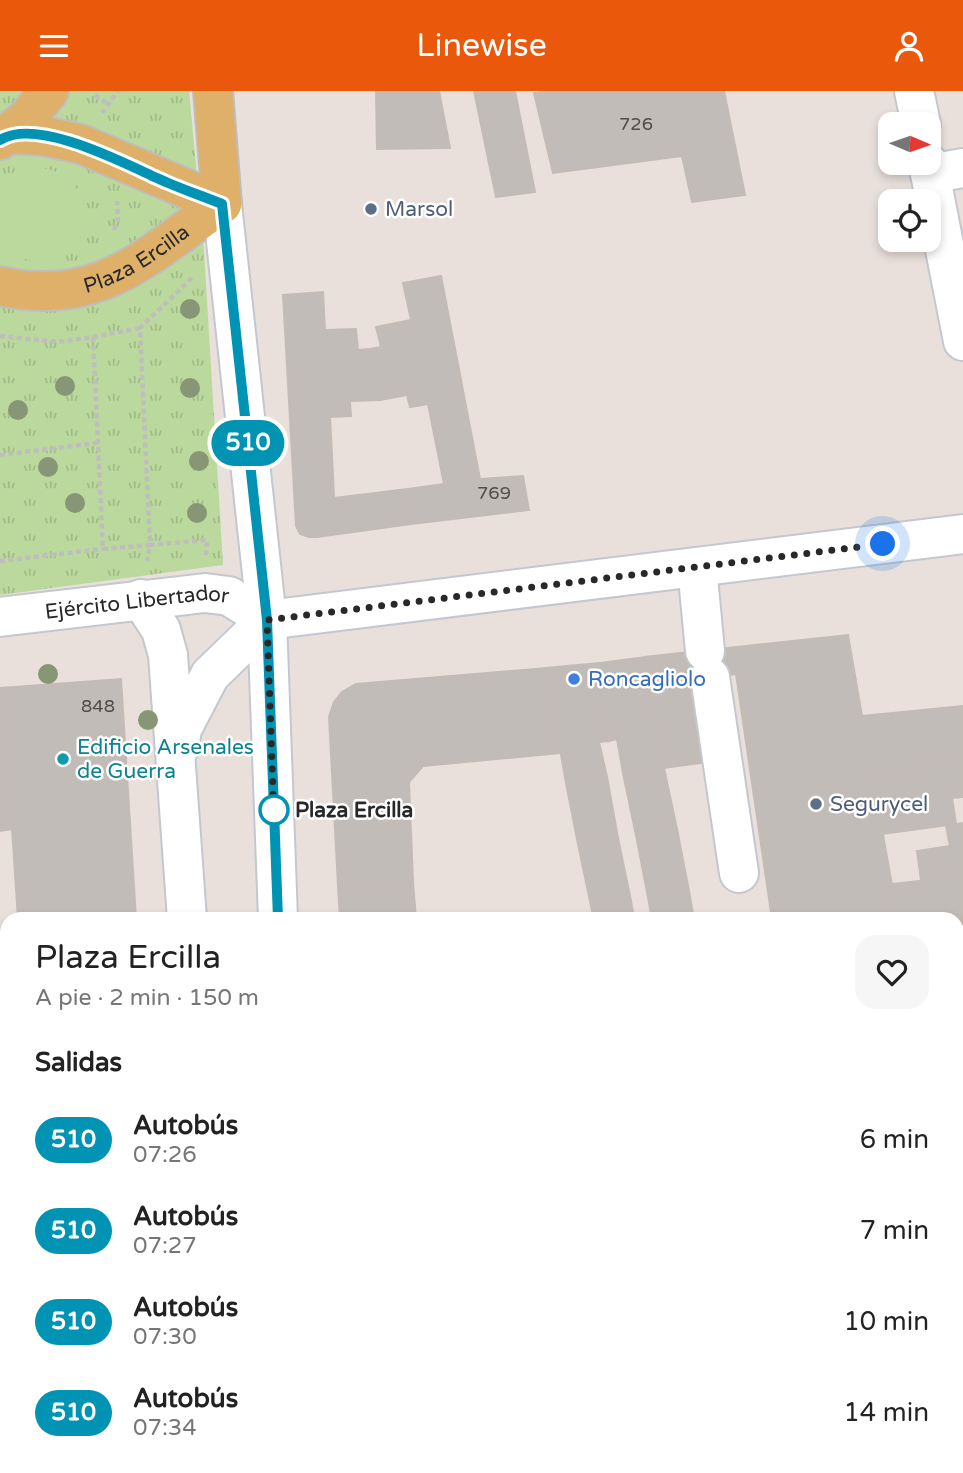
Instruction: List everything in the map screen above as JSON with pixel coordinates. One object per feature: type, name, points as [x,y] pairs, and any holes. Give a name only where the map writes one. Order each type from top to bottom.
[{"type":"main road","points":[[4,137],[50,91]]},
{"type":"main road","points":[[4,137],[44,136],[81,144],[222,204],[213,91]]},
{"type":"main road","name":"Plaza Ercilla","points":[[0,286],[33,292],[61,292],[95,285],[141,261],[222,204]]},
{"type":"street","points":[[914,91],[918,112]]},
{"type":"street","points":[[941,175],[963,341]]},
{"type":"street","points":[[222,204],[267,620],[278,912]]},
{"type":"street","points":[[176,767],[182,729],[210,675],[267,620],[963,534]]},
{"type":"street","points":[[696,566],[707,664],[739,873]]},
{"type":"street","name":"Ejército Libertador","points":[[0,617],[205,593],[229,596],[267,620]]},
{"type":"street","points":[[141,599],[161,631],[168,655],[186,912]]},
{"type":"path","points":[[95,95],[108,104],[118,91]]},
{"type":"path","points":[[108,237],[118,220],[119,207],[116,197]]},
{"type":"path","points":[[0,336],[58,342],[140,328],[197,273]]},
{"type":"path","points":[[140,328],[150,545]]},
{"type":"path","points":[[93,337],[103,549]]},
{"type":"path","points":[[0,455],[97,443]]},
{"type":"path","points":[[0,561],[206,540],[205,593]]},
{"type":"green space","points":[[0,91],[189,91],[204,251],[223,565],[0,595]]},
{"type":"green space","points":[[29,167],[59,173],[76,189],[83,209],[79,230],[68,248],[50,260],[27,259],[0,244],[0,184],[13,173]]},
{"type":"building","points":[[376,91],[439,91],[450,148],[377,149]]},
{"type":"building","points":[[474,91],[515,91],[535,192],[496,197]]},
{"type":"building","points":[[724,91],[745,195],[692,202],[682,156],[553,173],[534,93]]},
{"type":"building","points":[[441,276],[480,479],[523,476],[529,510],[412,524],[407,489],[444,484],[428,404],[410,407],[407,395],[380,400],[350,401],[351,416],[330,417],[332,455],[292,455],[283,295],[323,292],[325,330],[356,329],[358,350],[370,349],[381,347],[376,327],[411,320],[403,283]]},
{"type":"building","points":[[292,455],[332,455],[334,498],[407,489],[412,524],[317,537],[300,534],[296,526]]},
{"type":"building","name":"Segurycel","points":[[848,635],[862,716],[963,706],[963,762],[872,773],[897,912],[771,912],[736,674],[689,680],[701,763],[664,768],[645,657]]},
{"type":"building","points":[[645,657],[664,768],[623,773],[617,739],[609,741],[599,663]]},
{"type":"building","points":[[599,663],[609,741],[599,742],[607,777],[566,783],[546,668]]},
{"type":"building","points":[[546,668],[560,753],[423,766],[409,782],[413,882],[338,886],[329,717],[334,702],[342,692],[356,684]]},
{"type":"building","name":"Edificio Arsenales de Guerra","points":[[121,679],[136,912],[18,912],[12,829],[0,831],[0,688]]},
{"type":"building","points":[[963,762],[963,797],[952,798],[956,824],[883,834],[872,773]]},
{"type":"building","points":[[664,768],[677,829],[636,835],[623,773]]},
{"type":"building","points":[[607,777],[618,838],[578,844],[566,783]]},
{"type":"building","points":[[963,823],[963,876],[921,880],[917,851],[950,846],[946,826]]},
{"type":"building","points":[[677,829],[689,891],[648,897],[636,835]]},
{"type":"building","points":[[618,838],[631,901],[591,906],[578,844]]},
{"type":"building","points":[[963,876],[963,912],[897,912],[891,884]]},
{"type":"building","points":[[413,882],[415,912],[340,912],[338,886]]},
{"type":"building","points":[[689,891],[693,912],[651,912],[648,897]]},
{"type":"building","points":[[631,901],[633,912],[592,912],[591,906]]},
{"type":"bus line","name":"510","points":[[0,140],[9,134],[44,136],[81,144],[222,204],[267,620],[278,912]]},
{"type":"place","name":"Marsol","points":[[371,209]]},
{"type":"place","name":"Roncagliolo","points":[[574,679]]},
{"type":"place","name":"Edificio Arsenales de Guerra","points":[[63,759]]},
{"type":"place","name":"Segurycel","points":[[816,804]]},
{"type":"place","name":"Plaza Ercilla","points":[[274,810]]},
{"type":"route","points":[[274,810],[274,821],[267,620],[883,544]]}]
